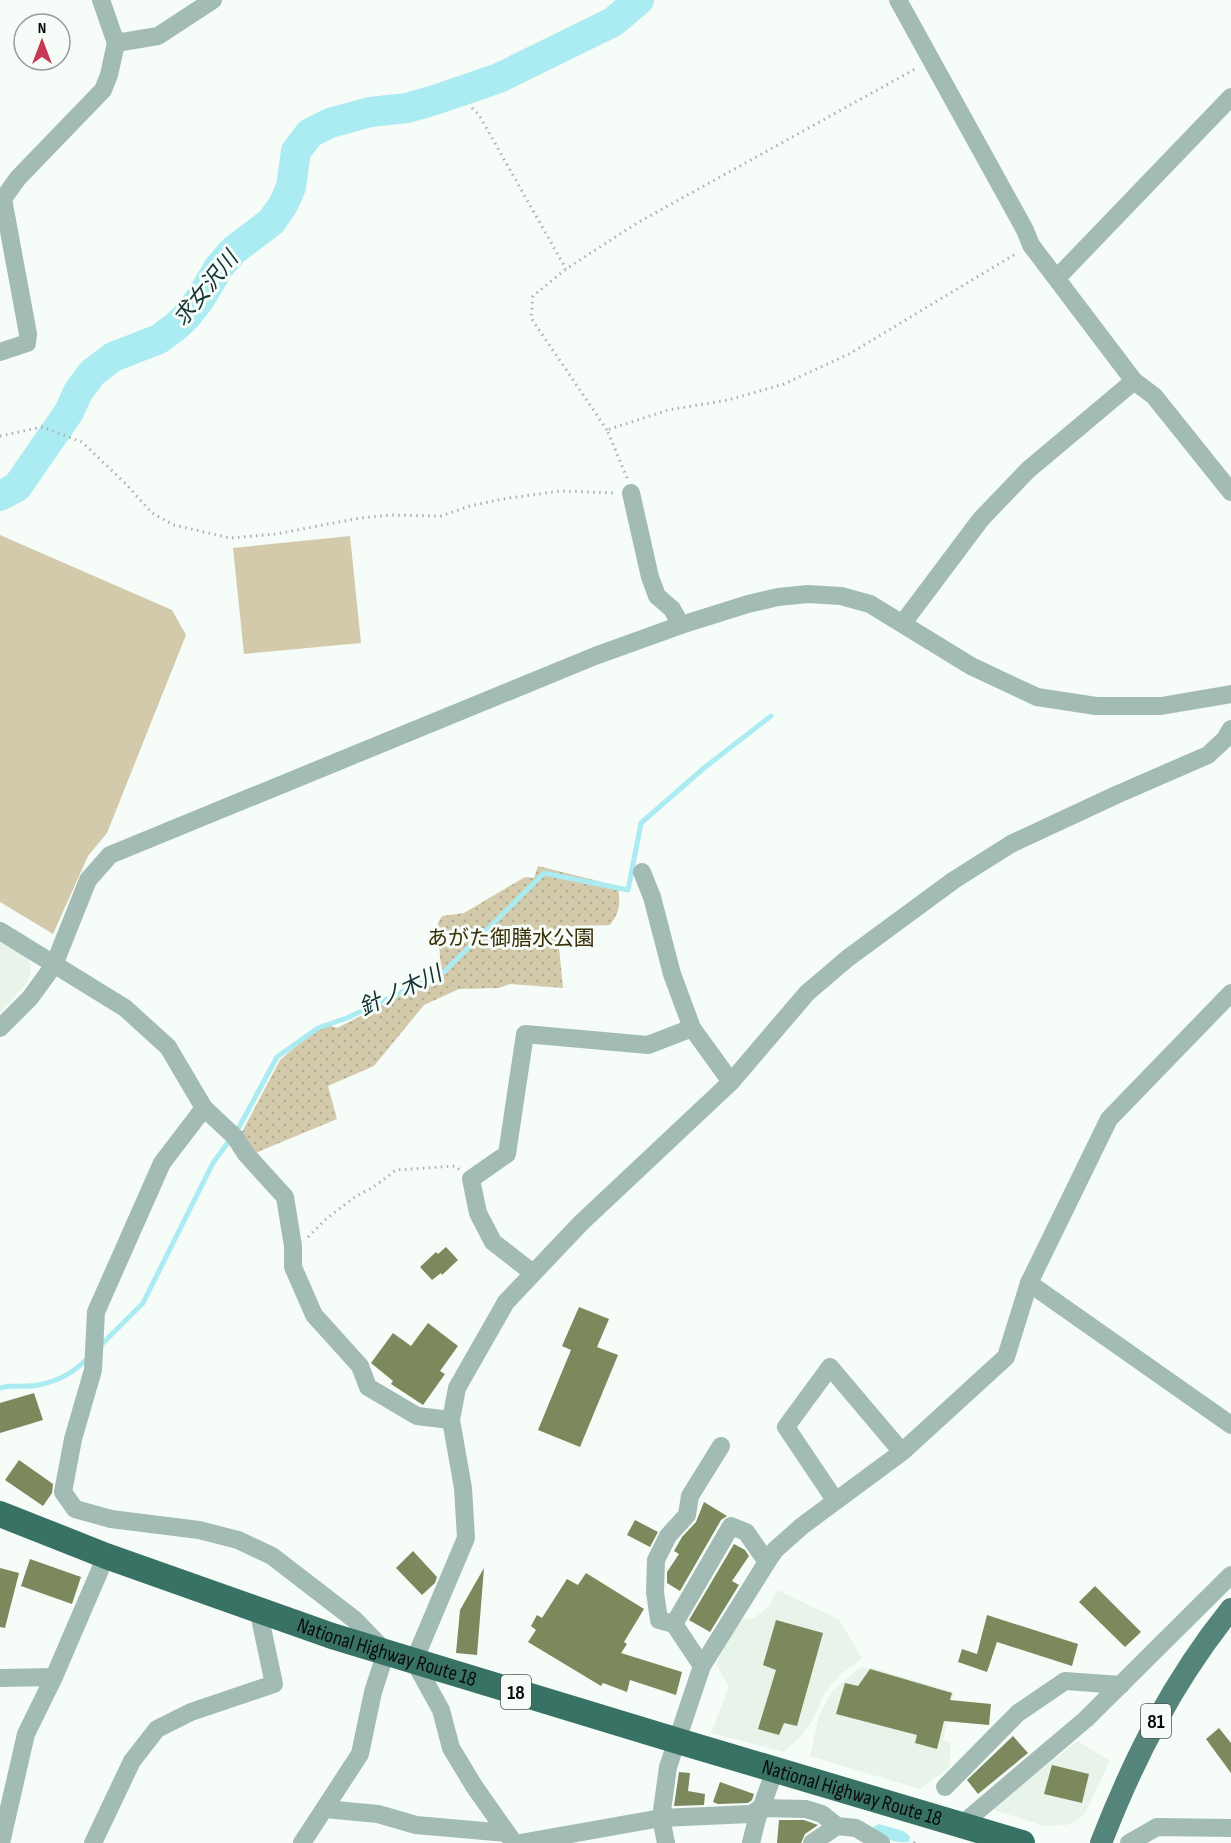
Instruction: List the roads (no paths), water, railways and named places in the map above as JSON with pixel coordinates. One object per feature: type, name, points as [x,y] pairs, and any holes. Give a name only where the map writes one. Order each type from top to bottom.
[{"type":"highway","name":"National Highway Route 18","points":[[0,1514],[106,1556],[386,1652],[1022,1843]]},
{"type":"main road","name":"81","points":[[1101,1843],[1124,1784],[1147,1737],[1207,1641],[1231,1609]]},
{"type":"street","points":[[0,352],[27,343],[28,334],[3,199],[18,178],[103,90],[116,43],[101,0]]},
{"type":"street","points":[[116,43],[158,36],[213,0]]},
{"type":"street","points":[[898,0],[1021,222],[1031,245],[1134,381],[1154,396],[1231,492]]},
{"type":"street","points":[[1057,278],[1231,97]]},
{"type":"street","points":[[903,623],[981,519],[1028,470],[1134,381]]},
{"type":"street","points":[[631,493],[650,577],[657,596],[672,609],[681,625]]},
{"type":"street","points":[[0,1028],[30,998],[54,964],[88,880],[110,855],[510,689],[681,625],[748,604],[778,597],[808,594],[841,596],[870,604],[971,666],[1037,698],[1096,706],[1161,706],[1231,694]]},
{"type":"street","points":[[514,1840],[474,1786],[451,1748],[441,1710],[414,1660],[466,1538],[463,1488],[451,1420],[458,1388],[506,1302],[581,1222],[731,1082],[807,993],[848,958],[954,880],[1011,844],[1208,755],[1225,740],[1231,729]]},
{"type":"street","points":[[642,872],[652,897],[672,974],[692,1028],[731,1082]]},
{"type":"street","points":[[0,931],[125,1008],[168,1047],[204,1108],[235,1137],[246,1155],[285,1197],[293,1250],[293,1267],[314,1315],[360,1366],[368,1387],[417,1416],[451,1420]]},
{"type":"street","points":[[666,1843],[661,1818],[668,1767],[702,1666],[767,1562],[775,1550],[835,1500],[902,1452],[1005,1358],[1029,1283],[1109,1119],[1231,993]]},
{"type":"street","points":[[533,1273],[493,1242],[478,1214],[471,1179],[507,1154],[525,1034],[648,1045],[692,1028]]},
{"type":"street","points":[[204,1108],[162,1163],[96,1312],[93,1370],[73,1439],[63,1492],[75,1509],[111,1519],[199,1530],[238,1540],[272,1556],[356,1620],[386,1652],[373,1692],[360,1754],[302,1843]]},
{"type":"street","points":[[1029,1283],[1231,1425]]},
{"type":"street","points":[[835,1500],[786,1427],[830,1366],[902,1452]]},
{"type":"street","points":[[702,1666],[674,1624],[659,1620],[655,1592],[656,1560],[668,1536],[687,1515],[690,1496],[721,1446]]},
{"type":"street","points":[[674,1624],[731,1526],[746,1532],[767,1562]]},
{"type":"street","points":[[1,1843],[26,1734],[54,1677],[106,1556]]},
{"type":"street","points":[[961,1825],[1086,1719],[1231,1575]]},
{"type":"street","points":[[93,1843],[132,1761],[157,1729],[190,1712],[274,1684],[258,1610]]},
{"type":"street","points":[[1183,1623],[1207,1641]]},
{"type":"street","points":[[0,1678],[54,1677]]},
{"type":"street","points":[[945,1787],[1018,1713],[1065,1681],[1121,1685]]},
{"type":"street","points":[[751,1843],[775,1770]]},
{"type":"street","points":[[325,1809],[378,1814],[416,1825],[514,1840],[661,1818],[751,1814],[761,1808],[806,1809],[822,1814],[837,1826],[856,1828],[881,1843]]},
{"type":"street","points":[[812,1843],[837,1826]]},
{"type":"street","points":[[1130,1843],[1157,1827],[1231,1828]]},
{"type":"water","points":[[879,1824],[903,1831],[910,1836],[909,1842],[898,1842],[885,1838],[872,1828]]},
{"type":"waterway","name":"求女沢川","points":[[0,496],[17,487],[69,412],[78,392],[92,373],[113,357],[159,339],[174,328],[200,299],[219,267],[234,250],[271,222],[283,205],[291,187],[296,151],[310,133],[330,123],[370,112],[407,108],[499,78],[613,22],[639,0]]},
{"type":"waterway","name":"針ノ木川","points":[[238,1129],[277,1057],[318,1028],[347,1018],[444,972],[544,873],[628,890],[641,823],[704,768],[771,716]]},
{"type":"waterway","name":"針ノ木川","points":[[98,1348],[143,1303],[213,1163],[229,1141]]},
{"type":"waterway","name":"針ノ木川","points":[[0,1388],[33,1386],[59,1379],[88,1358]]},
{"type":"park label","name":"あがた御膳水公園","points":[[511,938]]}]
